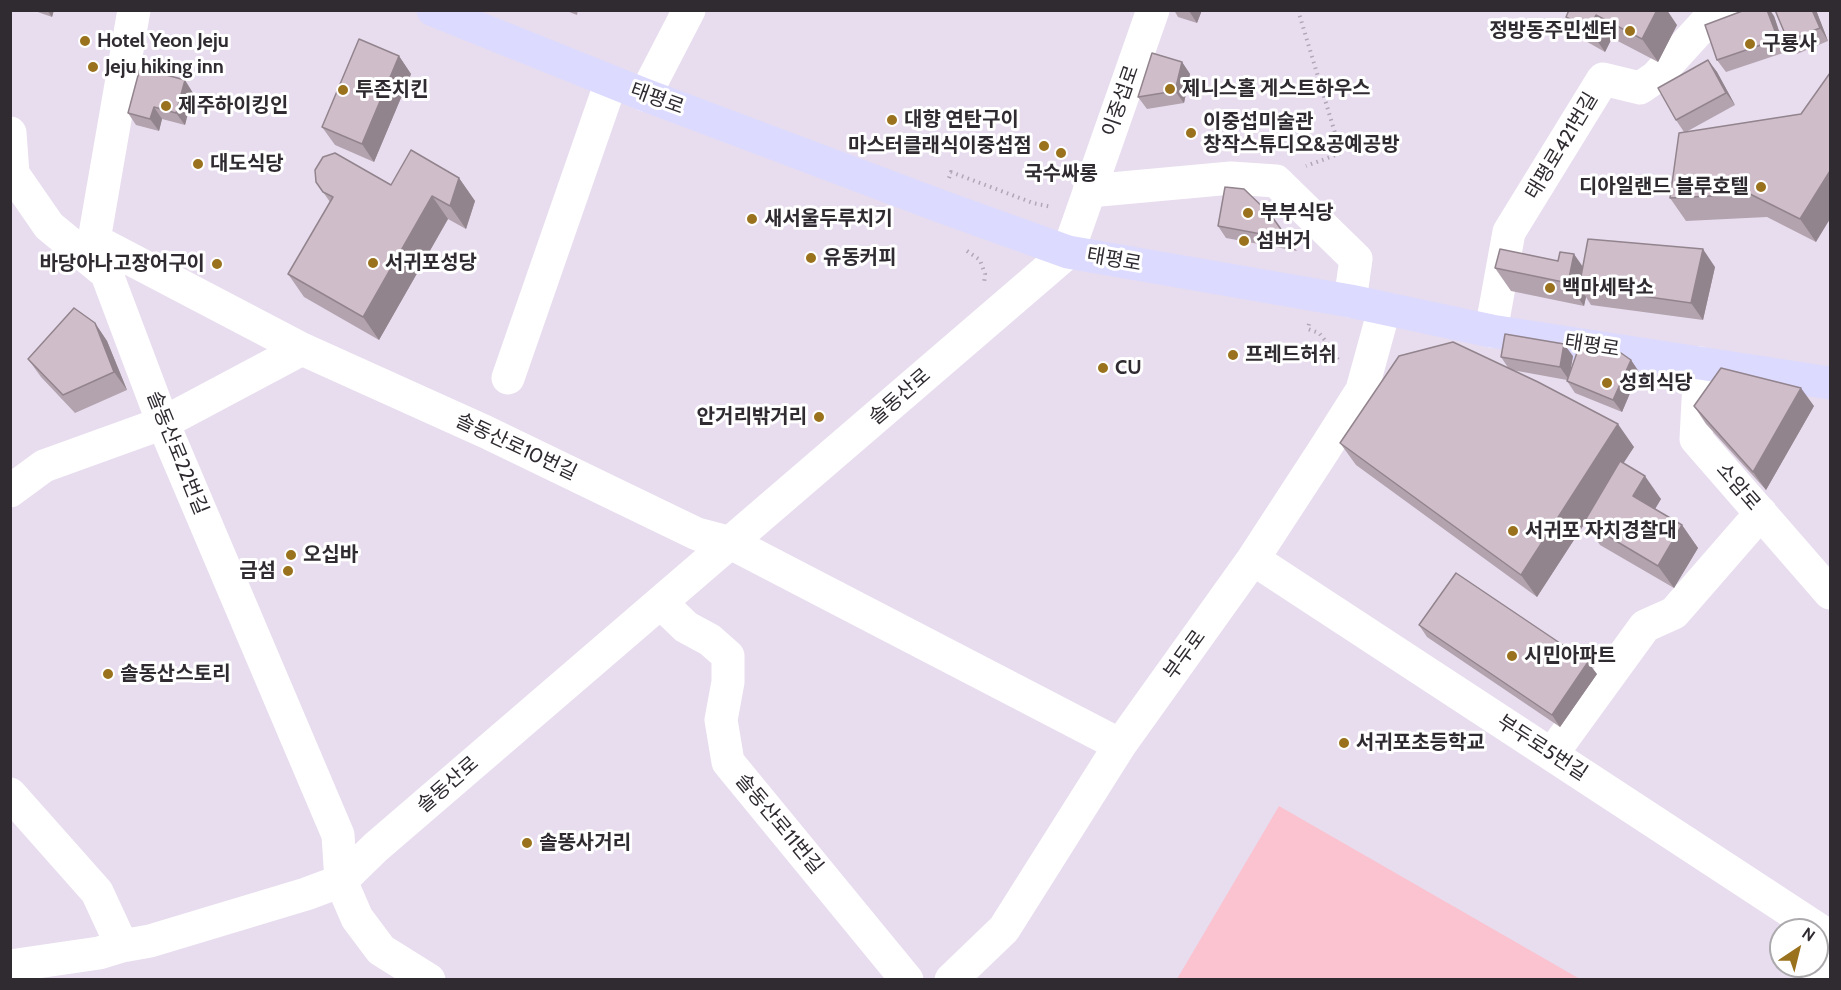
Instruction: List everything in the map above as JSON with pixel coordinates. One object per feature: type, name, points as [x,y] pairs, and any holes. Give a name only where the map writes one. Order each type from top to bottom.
[{"type":"main road","name":"태평로","points":[[433,10],[645,95],[1068,252],[1350,302],[1491,331],[1830,383]]},
{"type":"street","name":"솔동산로22번길","points":[[134,10],[94,240],[164,423],[338,835],[341,881],[357,918],[381,950],[429,980]]},
{"type":"street","points":[[645,95],[689,10]]},
{"type":"street","name":"이중섭로","points":[[1068,252],[1153,10]]},
{"type":"street","name":"태평로421번길","points":[[1491,331],[1509,232],[1603,80],[1640,88],[1656,77],[1708,20],[1725,15],[1732,10]]},
{"type":"street","points":[[508,378],[611,82]]},
{"type":"street","points":[[10,133],[13,174],[49,226],[105,272]]},
{"type":"street","points":[[1089,191],[1231,178],[1276,181],[1356,259],[1350,302]]},
{"type":"street","name":"솔동산로10번길","points":[[94,240],[302,349],[486,432],[697,534],[731,543]]},
{"type":"street","name":"솔동산로","points":[[10,966],[99,953],[150,941],[306,894],[341,881],[376,847],[1068,252]]},
{"type":"street","name":"부두로","points":[[951,980],[1004,929],[1120,745],[1253,559],[1362,390],[1384,310]]},
{"type":"street","points":[[10,491],[44,466],[164,423],[302,349]]},
{"type":"street","name":"소암로","points":[[1700,363],[1696,439],[1830,593]]},
{"type":"street","points":[[1552,754],[1646,626],[1674,613],[1761,513]]},
{"type":"street","points":[[731,543],[1120,745]]},
{"type":"street","name":"부두로5번길","points":[[1253,559],[1830,938]]},
{"type":"street","name":"솔동산로11번길","points":[[661,603],[686,627],[710,640],[728,657],[728,682],[721,720],[728,762],[907,980]]},
{"type":"street","points":[[10,794],[97,892],[122,946]]},
{"type":"street","points":[[1813,980],[1830,953]]},
{"type":"path","points":[[1276,181],[1291,172],[1341,153],[1298,10]]},
{"type":"path","points":[[940,206],[951,172],[1033,203],[1055,207]]},
{"type":"path","points":[[966,250],[980,260],[985,274],[984,287]]},
{"type":"shaded area","points":[[1279,806],[1580,979],[1177,979]]},
{"type":"building","points":[[1569,10],[1657,10],[1642,39],[1596,15],[1589,29],[1566,17]]},
{"type":"building","points":[[1745,10],[1767,10],[1778,39],[1717,60],[1705,25]]},
{"type":"building","points":[[1775,10],[1812,10],[1820,28],[1788,41]]},
{"type":"building","points":[[359,39],[399,56],[362,144],[322,127]]},
{"type":"building","points":[[1152,53],[1182,62],[1175,91],[1138,97]]},
{"type":"building","points":[[1708,60],[1726,93],[1676,120],[1658,88]]},
{"type":"building","points":[[140,68],[185,80],[176,113],[154,107],[150,119],[128,113]]},
{"type":"building","points":[[1830,73],[1830,171],[1800,219],[1750,194],[1670,198],[1679,133],[1801,114]]},
{"type":"building","name":"서귀포성당","points":[[411,150],[459,178],[450,206],[432,196],[363,317],[288,274],[333,197],[323,192],[316,182],[315,170],[323,157],[335,153],[391,185]]},
{"type":"building","name":"부부식당","points":[[1225,187],[1244,189],[1270,214],[1288,239],[1218,226]]},
{"type":"building","points":[[1588,239],[1703,249],[1691,303],[1579,287]]},
{"type":"building","points":[[1500,249],[1558,261],[1560,252],[1574,254],[1568,283],[1495,268]]},
{"type":"building","points":[[74,308],[95,323],[114,372],[63,395],[28,359]]},
{"type":"building","points":[[1505,334],[1564,344],[1560,367],[1501,357]]},
{"type":"building","name":"서귀포 자치경찰대","points":[[1453,342],[1538,382],[1618,424],[1521,575],[1340,443],[1399,356]]},
{"type":"building","points":[[1579,347],[1621,353],[1631,360],[1613,400],[1567,381]]},
{"type":"building","points":[[1721,368],[1801,388],[1753,472],[1694,406]]},
{"type":"building","points":[[1620,461],[1645,476],[1633,496],[1682,525],[1658,566],[1584,522]]},
{"type":"building","name":"시민아파트","points":[[1456,573],[1588,662],[1552,715],[1419,625]]},
{"type":"place","name":"정방동주민센터","points":[[1630,31]]},
{"type":"place","name":"Hotel Yeon Jeju","points":[[85,41]]},
{"type":"place","name":"구룡사","points":[[1750,44]]},
{"type":"place","name":"Jeju hiking inn","points":[[93,67]]},
{"type":"place","name":"제니스홀 게스트하우스","points":[[1170,89]]},
{"type":"place","name":"투존치킨","points":[[343,90]]},
{"type":"place","name":"제주하이킹인","points":[[166,106]]},
{"type":"place","name":"대향 연탄구이","points":[[892,120]]},
{"type":"place","name":"이중섭미술관 창작스튜디오&공예공방","points":[[1191,133]]},
{"type":"place","name":"마스터클래식이중섭점","points":[[1044,146]]},
{"type":"place","name":"국수싸롱","points":[[1061,153]]},
{"type":"place","name":"대도식당","points":[[198,164]]},
{"type":"place","name":"디아일랜드 블루호텔","points":[[1761,187]]},
{"type":"place","name":"부부식당","points":[[1248,213]]},
{"type":"place","name":"새서울두루치기","points":[[752,219]]},
{"type":"place","name":"섬버거","points":[[1244,241]]},
{"type":"place","name":"유동커피","points":[[811,258]]},
{"type":"place","name":"서귀포성당","points":[[373,263]]},
{"type":"place","name":"바당아나고장어구이","points":[[217,264]]},
{"type":"place","name":"백마세탁소","points":[[1550,288]]},
{"type":"place","name":"프레드허쉬","points":[[1233,355]]},
{"type":"place","name":"CU","points":[[1103,368]]},
{"type":"place","name":"성희식당","points":[[1607,383]]},
{"type":"place","name":"안거리밖거리","points":[[819,417]]},
{"type":"place","name":"서귀포 자치경찰대","points":[[1513,531]]},
{"type":"place","name":"오십바","points":[[291,555]]},
{"type":"place","name":"금섬","points":[[288,571]]},
{"type":"place","name":"시민아파트","points":[[1512,656]]},
{"type":"place","name":"솔동산스토리","points":[[108,674]]},
{"type":"place","name":"서귀포초등학교","points":[[1344,743]]},
{"type":"place","name":"솔똥사거리","points":[[527,843]]}]
